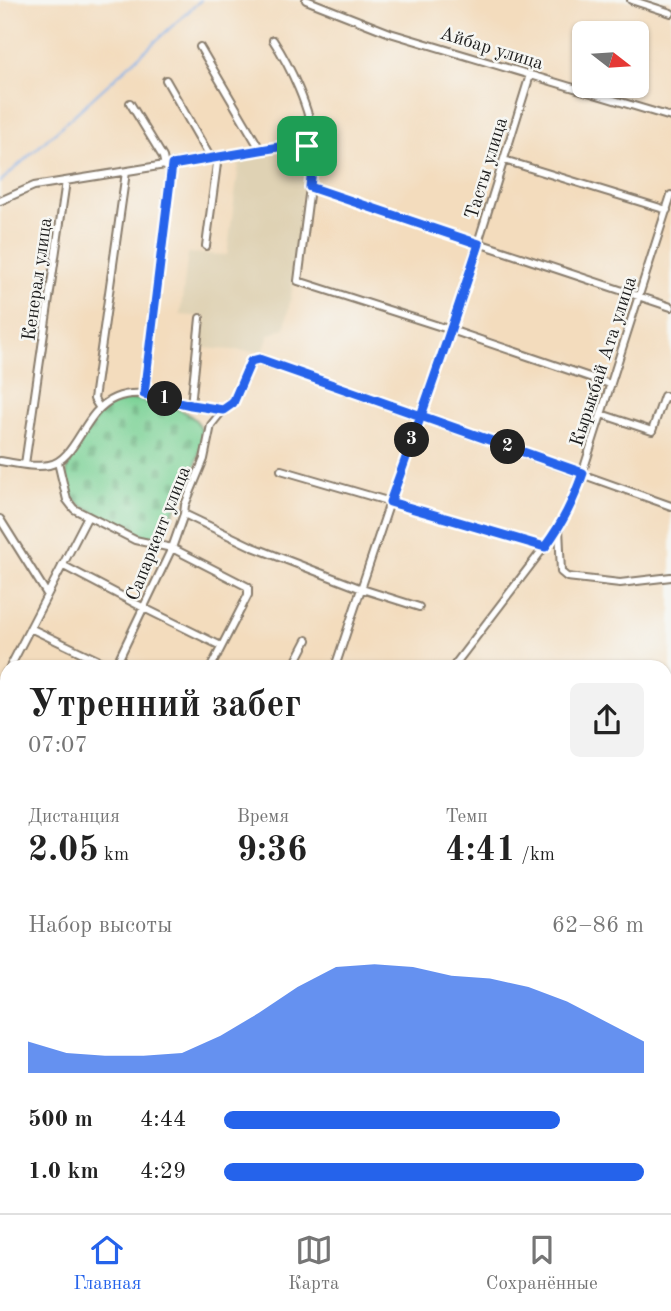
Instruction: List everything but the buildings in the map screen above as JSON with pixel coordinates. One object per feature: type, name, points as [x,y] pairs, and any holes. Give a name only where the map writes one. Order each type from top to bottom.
[{"type":"street","name":"Айбар улица","points":[[306,0],[390,33],[671,117]]},
{"type":"street","points":[[631,0],[671,13]]},
{"type":"street","points":[[273,40],[283,55],[308,113],[313,141],[307,146]]},
{"type":"street","points":[[200,47],[260,149]]},
{"type":"street","name":"Тасты улица","points":[[337,660],[451,330],[530,75]]},
{"type":"street","points":[[166,80],[214,157],[206,246]]},
{"type":"street","points":[[130,103],[168,166],[144,394]]},
{"type":"street","points":[[0,201],[34,186],[260,149],[296,144],[307,146],[312,158],[298,281],[610,384]]},
{"type":"street","points":[[504,160],[667,210]]},
{"type":"street","points":[[99,407],[94,399],[126,172]]},
{"type":"street","name":"Кенерал улица","points":[[25,464],[66,181]]},
{"type":"street","points":[[310,187],[671,307]]},
{"type":"street","name":"Кырыкбай Ата улица","points":[[458,660],[559,528],[575,496],[671,195]]},
{"type":"street","points":[[191,405],[200,318]]},
{"type":"street","name":"Сапаркент улица","points":[[117,660],[172,548],[185,505],[204,458],[211,425],[223,410],[233,403],[251,361],[259,359],[671,506]]},
{"type":"street","points":[[0,461],[49,465],[58,462],[68,454],[99,407],[129,394],[144,394],[223,410]]},
{"type":"street","points":[[601,414],[652,430],[664,396],[671,398]]},
{"type":"street","points":[[58,462],[67,500],[74,509],[135,540],[172,548],[248,587],[247,595],[214,660]]},
{"type":"street","points":[[281,470],[545,547]]},
{"type":"street","points":[[184,514],[253,547],[362,589],[419,607]]},
{"type":"street","points":[[14,660],[88,516]]},
{"type":"street","points":[[0,519],[47,594]]},
{"type":"street","points":[[559,528],[561,572],[567,577],[620,583],[671,577]]},
{"type":"street","points":[[62,565],[221,646]]},
{"type":"street","points":[[30,628],[89,660]]},
{"type":"street","points":[[297,660],[307,640]]},
{"type":"shaded area","points":[[295,150],[302,152],[307,158],[293,285],[285,328],[269,335],[263,352],[201,348],[206,317],[180,315],[188,253],[227,255],[240,157]]},
{"type":"green space","points":[[135,399],[164,404],[185,413],[200,426],[202,434],[193,472],[159,539],[138,534],[102,517],[76,501],[69,491],[67,470],[82,439],[107,407]]},
{"type":"waterway","points":[[0,182],[201,0]]},
{"type":"route","points":[[307,146],[296,144],[172,165],[144,394],[223,410],[233,403],[251,361],[259,359],[421,417],[583,473],[566,516],[545,547],[390,502],[421,417],[479,244],[310,187],[312,158],[307,146]]}]
